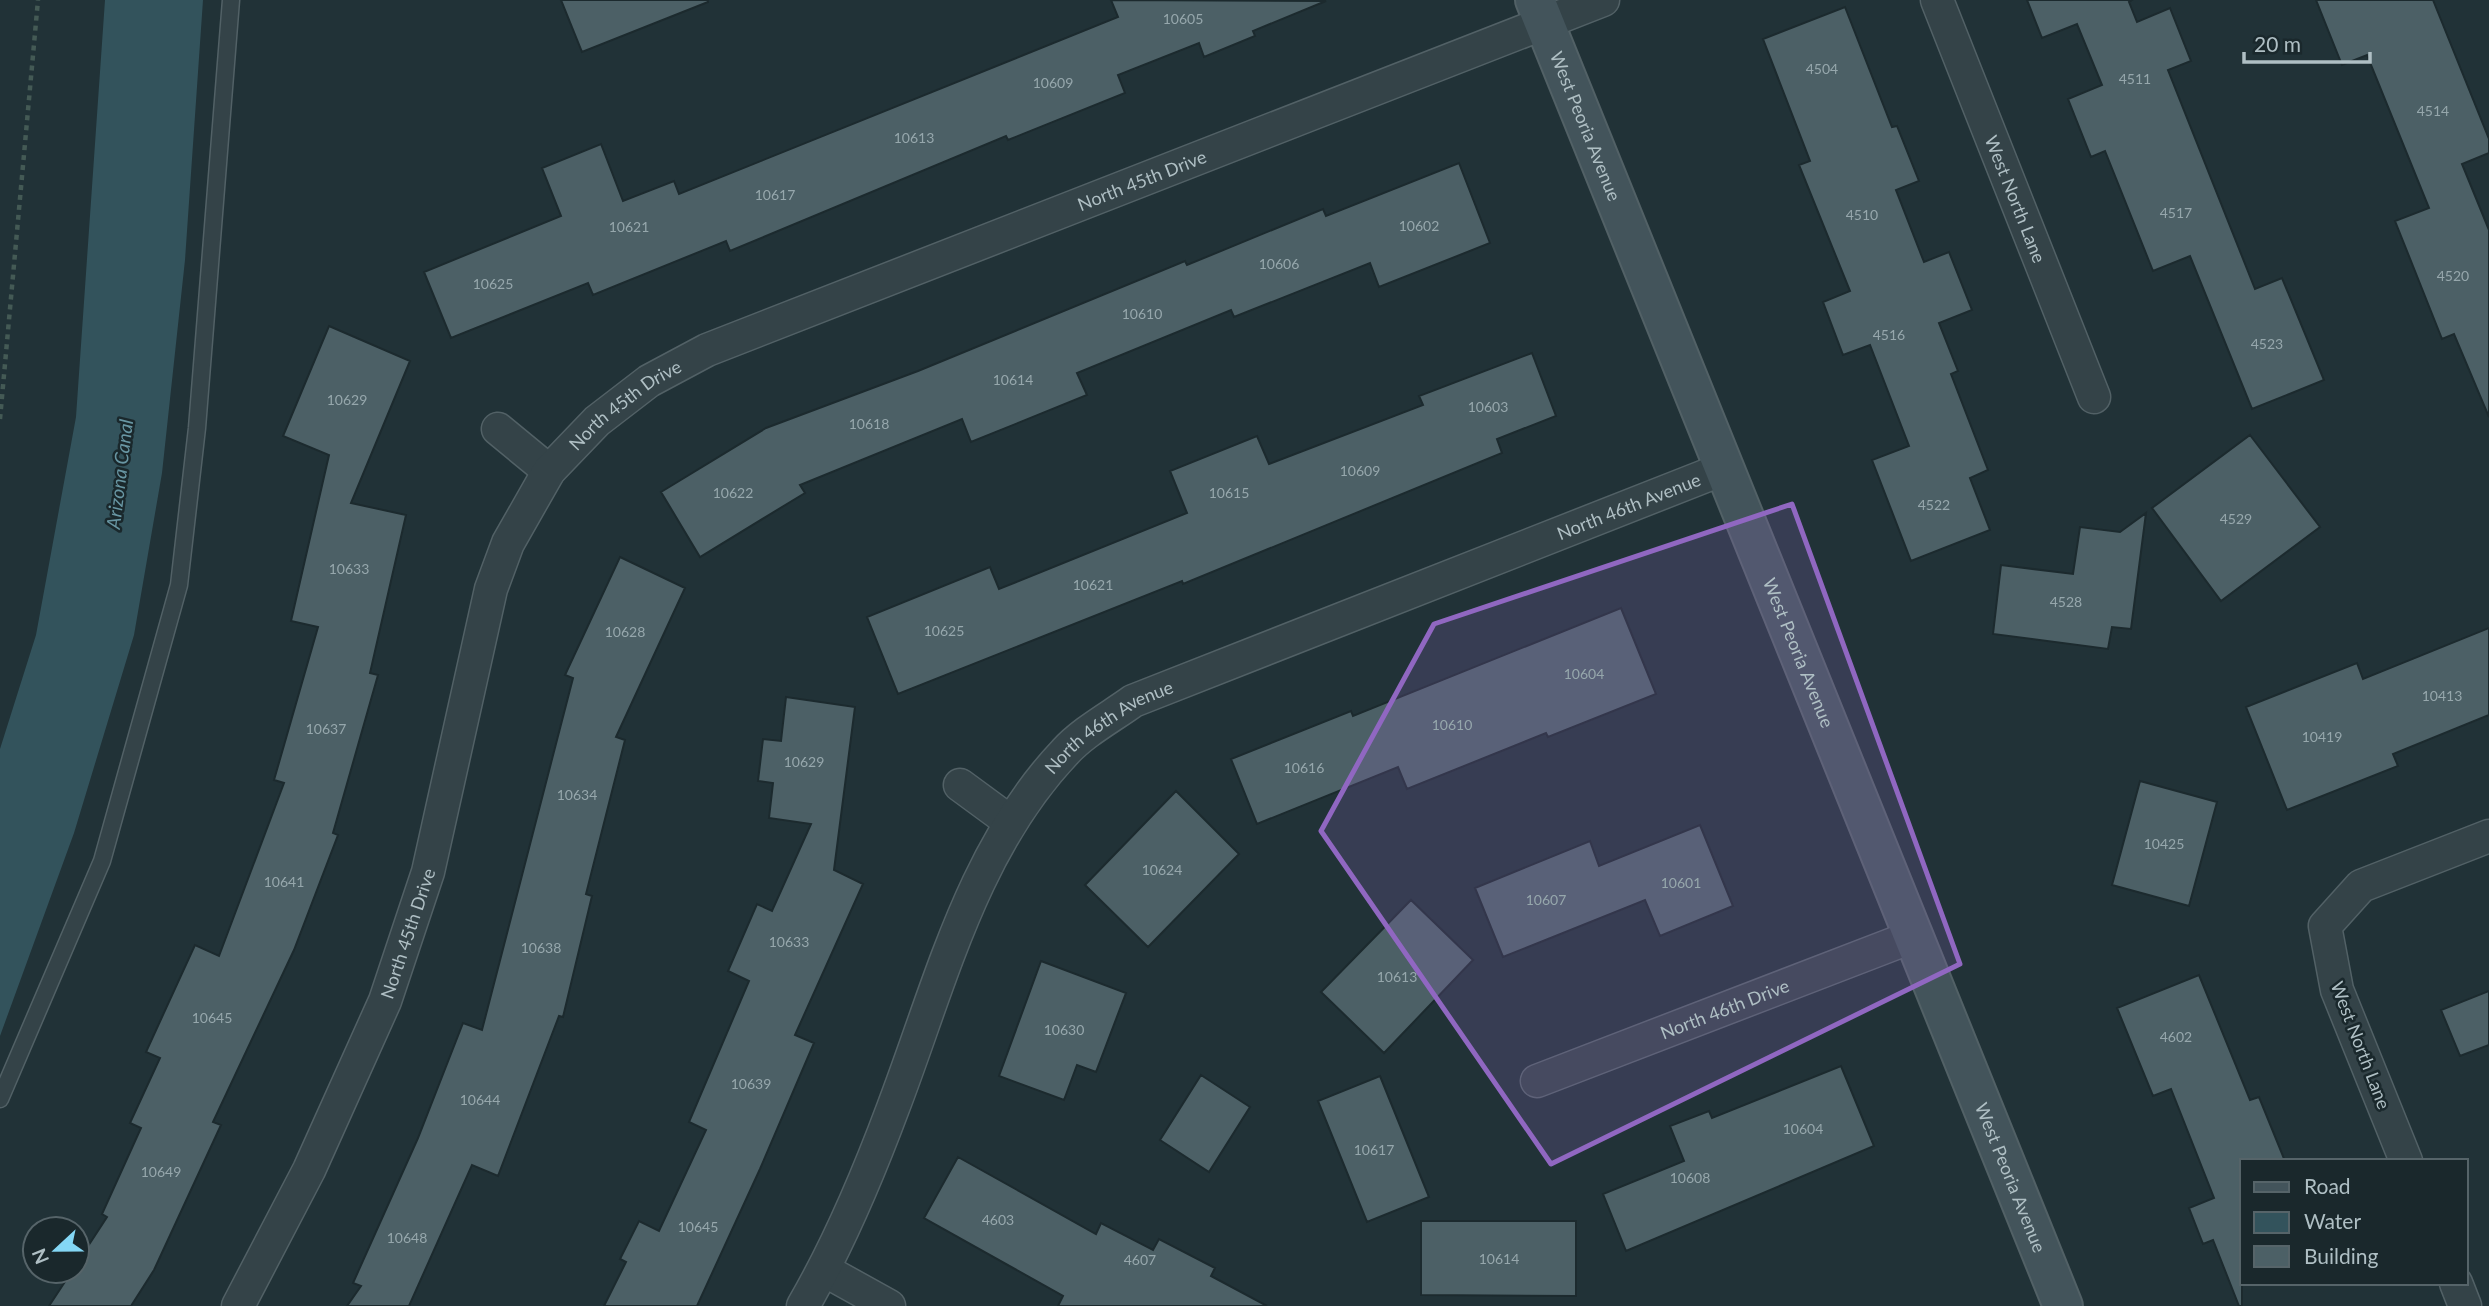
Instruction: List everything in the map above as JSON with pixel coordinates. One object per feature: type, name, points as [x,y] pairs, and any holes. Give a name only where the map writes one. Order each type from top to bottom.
[{"type":"main road","name":"West Peoria Avenue","points":[[1540,12],[2063,1306]]},
{"type":"street","name":"North 45th Drive","points":[[238,1306],[309,1170],[386,1001],[428,872],[491,589],[508,543],[550,471],[597,421],[649,381],[707,350],[1540,12],[1603,0]]},
{"type":"street","name":"West North Lane","points":[[1937,0],[2094,397]]},
{"type":"street","points":[[498,429],[550,471]]},
{"type":"street","name":"North 46th Avenue","points":[[803,1306],[824,1270],[892,1110],[961,919],[1009,821],[1066,750],[1133,701],[1723,469]]},
{"type":"street","points":[[960,785],[1009,821]]},
{"type":"street","name":"West North Lane","points":[[2405,1159],[2337,990],[2325,926],[2361,886],[2489,836]]},
{"type":"street","name":"North 46th Drive","points":[[1537,1081],[1914,936]]},
{"type":"street","points":[[824,1270],[888,1306]]},
{"type":"street","points":[[2457,1285],[2465,1306]]},
{"type":"lane","points":[[0,1099],[102,861],[179,585],[199,415],[230,0]]},
{"type":"path","points":[[0,419],[38,0]]},
{"type":"highlighted area","points":[[1792,504],[1960,964],[1551,1164],[1321,831],[1434,624]]},
{"type":"water","name":"Arizona Canal","points":[[105,0],[203,0],[185,260],[162,473],[134,635],[74,833],[0,1036],[0,749],[36,635],[76,417]]},
{"type":"building","points":[[561,0],[708,0],[708,2],[582,52]]},
{"type":"building","points":[[1111,0],[1326,1],[1253,31],[1255,36],[1204,57],[1199,43],[1118,75],[1125,93],[1008,140],[1006,136],[730,251],[726,241],[593,295],[588,283],[451,338],[424,272],[561,216],[542,168],[601,144],[623,201],[674,181],[679,194],[1118,17]]},
{"type":"building","points":[[2027,0],[2132,0],[2129,2],[2137,22],[2170,8],[2191,61],[2168,70],[2255,289],[2282,278],[2324,380],[2252,409],[2190,256],[2153,271],[2105,151],[2091,157],[2068,99],[2102,85],[2077,24],[2042,38]]},
{"type":"building","points":[[2316,0],[2433,0],[2489,139],[2489,153],[2462,164],[2489,230],[2489,417],[2454,334],[2442,339],[2395,221],[2429,208],[2367,55],[2342,65]]},
{"type":"building","points":[[1845,7],[1892,127],[1897,126],[1919,181],[1896,190],[1924,262],[1949,252],[1972,310],[1939,323],[1958,371],[1951,374],[1988,470],[1970,478],[1990,530],[1911,561],[1872,460],[1909,446],[1870,345],[1843,355],[1823,302],[1850,291],[1799,165],[1810,161],[1763,39]]},
{"type":"building","points":[[1459,163],[1490,243],[1379,287],[1370,263],[1234,317],[1231,310],[1077,373],[1087,395],[971,442],[962,419],[800,485],[805,493],[700,557],[661,492],[766,428],[918,371],[1185,261],[1187,265],[1323,209],[1326,216]]},
{"type":"building","points":[[329,326],[410,361],[351,503],[406,515],[370,673],[378,675],[333,833],[338,835],[294,950],[213,1122],[221,1125],[154,1270],[131,1306],[49,1306],[63,1285],[91,1285],[91,1242],[107,1217],[102,1214],[141,1128],[130,1123],[160,1058],[146,1052],[195,945],[219,956],[284,783],[274,780],[318,627],[291,621],[329,455],[283,436]]},
{"type":"building","points":[[1532,353],[1556,416],[1497,439],[1502,453],[1183,584],[1182,581],[898,694],[867,617],[990,567],[999,589],[1187,513],[1170,471],[1257,436],[1269,464],[1423,405],[1419,396]]},
{"type":"building","points":[[2250,435],[2320,527],[2221,601],[2152,508]]},
{"type":"building","points":[[2146,513],[2131,629],[2112,627],[2108,649],[1993,634],[2001,565],[2073,574],[2080,527],[2120,532]]},
{"type":"building","points":[[620,557],[685,588],[616,737],[625,740],[586,894],[592,896],[563,1017],[559,1016],[498,1176],[472,1165],[409,1306],[347,1306],[361,1286],[353,1283],[418,1138],[463,1023],[482,1030],[573,678],[565,675]]},
{"type":"building","points":[[1621,608],[1656,694],[1548,737],[1546,733],[1407,789],[1398,767],[1257,824],[1231,759],[1351,711],[1353,716]]},
{"type":"building","points":[[2489,628],[2489,715],[2393,754],[2398,766],[2287,810],[2246,707],[2357,663],[2363,679]]},
{"type":"building","points":[[786,697],[855,707],[834,870],[863,884],[795,1035],[814,1043],[697,1306],[604,1306],[626,1262],[620,1259],[639,1221],[659,1231],[706,1130],[689,1122],[749,981],[728,971],[757,904],[772,911],[811,824],[769,818],[773,783],[758,781],[763,739],[781,741]]},
{"type":"building","points":[[2140,781],[2217,802],[2189,906],[2112,885]]},
{"type":"building","points":[[1176,791],[1239,854],[1148,947],[1085,885]]},
{"type":"building","points":[[1700,825],[1733,906],[1660,936],[1645,900],[1503,957],[1475,888],[1590,841],[1599,866]]},
{"type":"building","points":[[1411,900],[1473,960],[1384,1053],[1321,992]]},
{"type":"building","points":[[1041,961],[1126,993],[1096,1072],[1077,1065],[1064,1100],[999,1076]]},
{"type":"building","points":[[2199,975],[2250,1100],[2259,1097],[2284,1159],[2240,1159],[2242,1306],[2239,1306],[2213,1240],[2203,1244],[2189,1208],[2214,1198],[2171,1089],[2153,1096],[2117,1008]]},
{"type":"building","points":[[2489,991],[2489,1045],[2460,1056],[2441,1010]]},
{"type":"building","points":[[1841,1066],[1874,1146],[1626,1251],[1603,1194],[1684,1161],[1670,1126],[1709,1111],[1712,1118]]},
{"type":"building","points":[[1201,1075],[1250,1107],[1209,1172],[1160,1140]]},
{"type":"building","points":[[1380,1076],[1429,1197],[1367,1222],[1318,1101]]},
{"type":"building","points":[[958,1157],[1096,1234],[1101,1223],[1153,1250],[1159,1239],[1215,1268],[1211,1276],[1267,1306],[1058,1306],[1063,1296],[924,1218]]},
{"type":"building","points":[[1421,1221],[1576,1221],[1576,1296],[1421,1295]]}]
